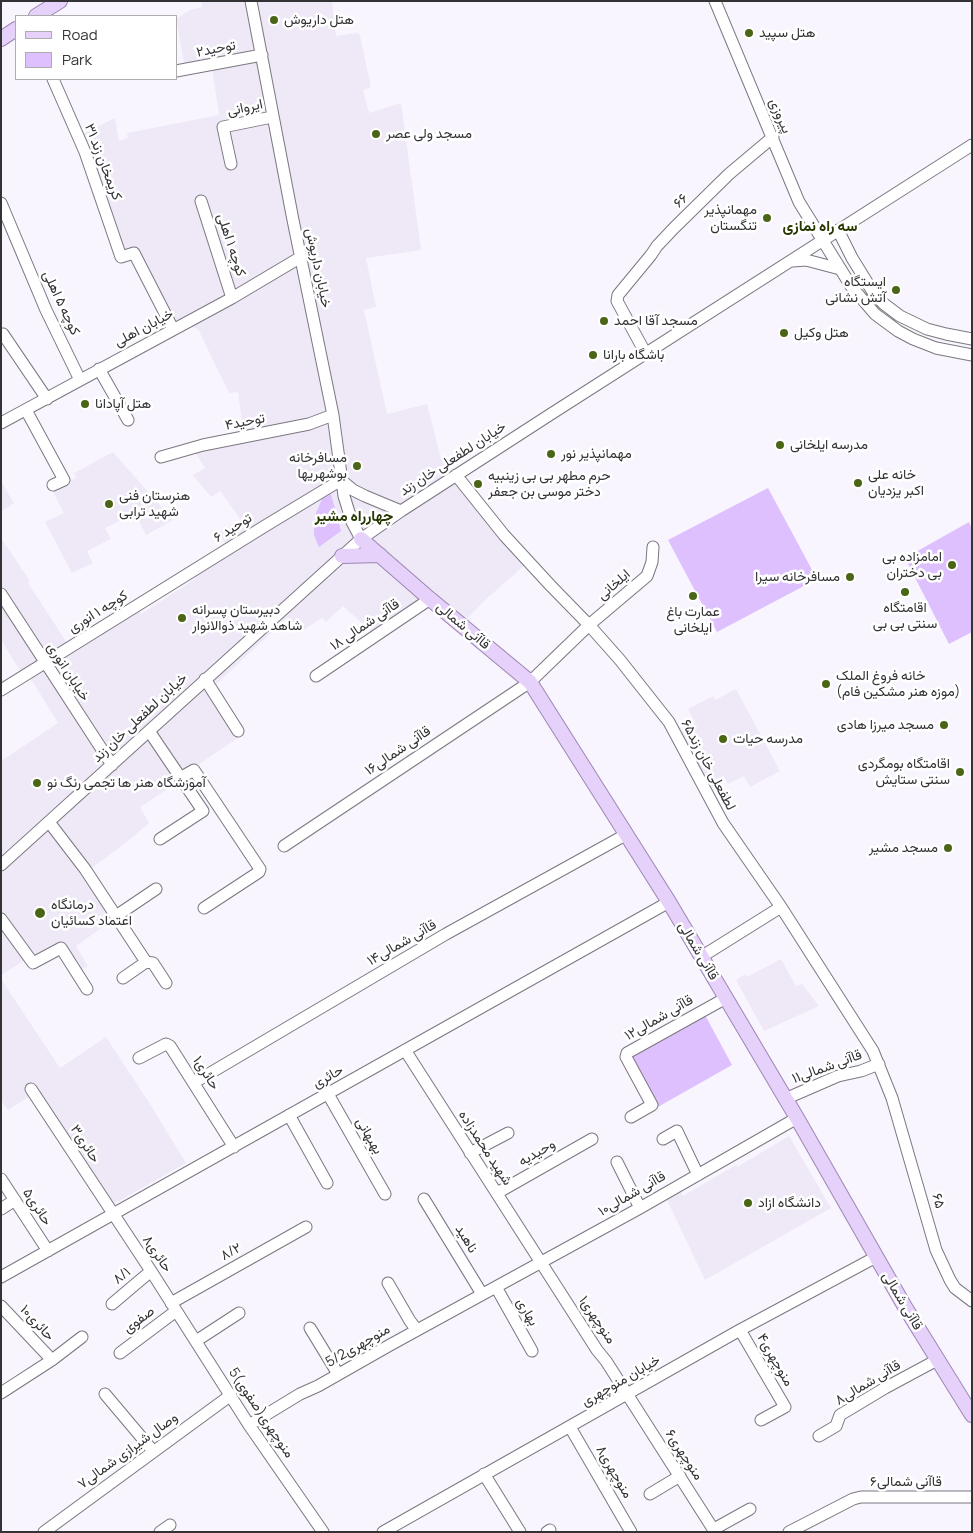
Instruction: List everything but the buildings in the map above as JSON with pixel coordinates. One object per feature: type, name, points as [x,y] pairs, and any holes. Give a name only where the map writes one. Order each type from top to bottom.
[{"type":"main road","points":[[38,15],[60,1]]},
{"type":"main road","points":[[1,39],[15,30]]},
{"type":"main road","name":"قاآنی شمالی","points":[[361,539],[530,682],[669,902],[797,1118],[876,1257],[972,1415]]},
{"type":"main road","points":[[342,556],[380,555]]},
{"type":"street","name":"خیابان داریوش","points":[[251,1],[272,117],[333,416],[344,496],[352,522],[361,539]]},
{"type":"street","name":"پیروزی","points":[[715,1],[799,202],[862,301],[888,325],[913,339],[936,348],[972,355]]},
{"type":"street","name":"توحید۲","points":[[178,71],[262,55]]},
{"type":"street","name":"کریمخان زند ۳۱","points":[[53,80],[85,152],[121,257],[134,253],[173,329]]},
{"type":"street","name":"ایروانی","points":[[231,164],[223,127],[272,117]]},
{"type":"street","name":"۶۶","points":[[646,354],[617,302],[618,295],[657,246],[674,228],[729,174],[773,137]]},
{"type":"street","name":"خیابان لطفعلی خان زند","points":[[1,865],[361,539],[456,475],[972,145]]},
{"type":"street","name":"کوچه ۱ اهلی","points":[[201,202],[232,298]]},
{"type":"street","name":"کوچه ۵ اهلی","points":[[1,203],[46,310],[80,380]]},
{"type":"street","points":[[838,230],[852,258],[873,292],[900,316],[946,334],[972,339]]},
{"type":"street","name":"خیابان اهلی","points":[[1,424],[232,298],[300,257]]},
{"type":"street","points":[[791,261],[806,260],[840,268]]},
{"type":"street","points":[[862,301],[873,292]]},
{"type":"street","points":[[3,334],[47,399]]},
{"type":"street","points":[[99,369],[128,420]]},
{"type":"street","points":[[26,410],[64,480],[53,485]]},
{"type":"street","name":"توحید۴","points":[[161,457],[203,445],[309,424],[333,416]]},
{"type":"street","name":"لطفعلی خان زند۶۵","points":[[456,475],[504,535],[550,586],[590,625],[669,722],[723,823],[781,907],[859,1028],[879,1064],[892,1098]]},
{"type":"street","points":[[341,480],[353,490],[401,511]]},
{"type":"street","name":"۶ توحید","points":[[141,603],[341,480]]},
{"type":"street","name":"ایلخانی","points":[[530,682],[590,625],[647,576],[652,562],[653,547]]},
{"type":"street","name":"خیابان انوری","points":[[1,594],[112,765]]},
{"type":"street","name":"۱۸ قاآنی شمالی","points":[[316,676],[430,599]]},
{"type":"street","name":"کوچه ۱ انوری","points":[[1,690],[141,603]]},
{"type":"street","points":[[205,679],[238,731]]},
{"type":"street","name":"قاآنی شمالی۱۶","points":[[284,846],[530,682]]},
{"type":"street","points":[[149,731],[202,811],[160,839]]},
{"type":"street","points":[[180,778],[194,770],[260,869],[259,872],[204,908]]},
{"type":"street","points":[[49,822],[85,868],[146,962]]},
{"type":"street","name":"قاآنی شمالی۱۴","points":[[195,1082],[446,934],[627,834]]},
{"type":"street","points":[[116,916],[156,889]]},
{"type":"street","name":"حائری","points":[[1,1277],[669,902]]},
{"type":"street","points":[[701,957],[781,907]]},
{"type":"street","points":[[1,919],[33,964],[61,948],[87,989]]},
{"type":"street","points":[[123,978],[146,962],[153,963],[166,983]]},
{"type":"street","name":"قاآنی شمالی۱۲","points":[[631,1117],[652,1105],[626,1058],[627,1053],[726,998]]},
{"type":"street","name":"حائری۱","points":[[139,1058],[168,1044],[195,1082],[234,1147]]},
{"type":"street","name":"شهید محمدزاده","points":[[405,1050],[540,1262]]},
{"type":"street","name":"قاآنی شمالی۱۱","points":[[785,1099],[838,1076],[879,1064]]},
{"type":"street","name":"حائری۳","points":[[31,1089],[113,1215]]},
{"type":"street","name":"بهبهانی","points":[[328,1094],[385,1194]]},
{"type":"street","name":"۶۵","points":[[892,1098],[936,1250],[955,1288],[972,1301]]},
{"type":"street","points":[[289,1115],[327,1183]]},
{"type":"street","name":"قاآنی شمالی۱۰","points":[[482,1294],[640,1208],[797,1118]]},
{"type":"street","points":[[663,1139],[677,1131],[698,1175]]},
{"type":"street","points":[[470,1153],[508,1133]]},
{"type":"street","name":"وحیدیه","points":[[497,1193],[592,1139]]},
{"type":"street","points":[[618,1162],[640,1208]]},
{"type":"street","name":"حائری۵","points":[[1,1179],[48,1251]]},
{"type":"street","name":"ناهید","points":[[424,1199],[482,1294]]},
{"type":"street","points":[[1,1209],[15,1200]]},
{"type":"street","name":"حائری۸","points":[[113,1215],[174,1307]]},
{"type":"street","name":"۸/۲","points":[[174,1307],[306,1226]]},
{"type":"street","name":"خیابان منوچهری","points":[[383,1532],[740,1330],[876,1257]]},
{"type":"street","name":"منوچهری۱","points":[[540,1262],[627,1395]]},
{"type":"street","name":"۸/۱","points":[[112,1304],[151,1271]]},
{"type":"street","points":[[388,1283],[417,1330]]},
{"type":"street","name":"بهاری","points":[[496,1287],[532,1351]]},
{"type":"street","name":"5/2منوچهری","points":[[249,1425],[300,1394],[318,1386],[482,1294]]},
{"type":"street","name":"حائری۱۰","points":[[1,1306],[52,1360]]},
{"type":"street","name":"5منوچهری(صفوی)","points":[[174,1307],[249,1425],[323,1532]]},
{"type":"street","name":"صفوی","points":[[120,1353],[174,1307]]},
{"type":"street","points":[[196,1341],[239,1313]]},
{"type":"street","points":[[310,1328],[338,1374]]},
{"type":"street","name":"منوچهری۴","points":[[740,1330],[785,1407],[762,1420]]},
{"type":"street","points":[[1,1393],[52,1360],[82,1337]]},
{"type":"street","name":"قاآنی شمالی۸","points":[[819,1436],[836,1426],[840,1415],[885,1388],[938,1360]]},
{"type":"street","points":[[105,1394],[153,1450]]},
{"type":"street","name":"وصال شیرازی شمالی۷","points":[[44,1532],[230,1395]]},
{"type":"street","name":"منوچهری۶","points":[[627,1395],[715,1530]]},
{"type":"street","name":"منوچهری۸","points":[[570,1427],[631,1532]]},
{"type":"street","points":[[484,1474],[520,1532]]},
{"type":"street","points":[[650,1494],[680,1476]]},
{"type":"street","name":"قاآنی شمالی۶","points":[[789,1532],[853,1499],[861,1497],[972,1497]]},
{"type":"street","points":[[715,1530],[750,1509]]},
{"type":"shaded area","points":[[201,1],[332,1],[336,36],[358,33],[360,36],[371,87],[363,90],[369,113],[401,103],[421,250],[366,258],[376,307],[364,310],[387,414],[427,404],[441,459],[464,491],[526,564],[484,601],[465,621],[437,597],[372,632],[343,606],[326,622],[322,618],[299,633],[287,618],[212,688],[244,734],[196,766],[180,781],[140,807],[149,823],[88,871],[117,917],[76,946],[88,966],[77,972],[61,947],[27,959],[1,975],[1,761],[58,723],[31,679],[19,669],[1,640],[1,538],[30,581],[28,583],[67,643],[136,608],[141,614],[195,579],[190,569],[225,543],[219,532],[241,520],[220,491],[211,497],[193,475],[205,468],[195,452],[244,436],[238,392],[229,393],[198,329],[171,320],[137,255],[122,260],[81,135],[115,118],[119,141],[128,138],[127,133],[219,115],[212,67],[185,68],[178,30],[178,18],[190,10],[202,7]]},
{"type":"shaded area","name":"هنرستان فنی شهید ترابی","points":[[113,452],[173,520],[146,535],[135,513],[105,528],[111,539],[87,551],[93,563],[72,573],[45,522],[64,513],[52,490],[76,478],[74,473]]},
{"type":"shaded area","points":[[1,481],[14,503],[1,512]]},
{"type":"shaded area","name":"مدرسه حیات","points":[[736,689],[780,771],[750,787],[744,776],[728,784],[723,776],[708,784],[680,732],[695,723],[688,709],[713,696],[715,700]]},
{"type":"shaded area","points":[[781,959],[796,986],[802,984],[819,1006],[764,1031],[736,980],[745,974],[747,977]]},
{"type":"shaded area","points":[[1,979],[60,1068],[106,1037],[186,1163],[110,1206],[30,1096],[8,1110],[1,1100]]},
{"type":"shaded area","name":"دانشگاه ازاد","points":[[788,1134],[831,1208],[705,1280],[666,1198],[680,1190],[683,1196],[736,1165],[737,1167],[789,1136]]},
{"type":"green space","points":[[768,488],[817,579],[717,632],[668,540]]},
{"type":"green space","points":[[331,494],[341,531],[319,547],[314,535],[316,513],[322,499]]},
{"type":"green space","points":[[969,522],[972,529],[972,632],[949,644],[905,558]]},
{"type":"green space","points":[[705,1015],[732,1065],[656,1108],[631,1055]]},
{"type":"place","name":"هتل داریوش","points":[[274,20]]},
{"type":"place","name":"هتل سپید","points":[[749,33]]},
{"type":"place","name":"مسجد ولی عصر","points":[[376,134]]},
{"type":"place","name":"مهمانپذیر تنگستان","points":[[767,218]]},
{"type":"place","name":"ایستگاه آتش نشانی","points":[[896,290]]},
{"type":"place","name":"مسجد آقا احمد","points":[[604,321]]},
{"type":"place","name":"هتل وکیل","points":[[784,333]]},
{"type":"place","name":"باشگاه بارانا","points":[[593,355]]},
{"type":"place","name":"هتل آپادانا","points":[[85,404]]},
{"type":"place","name":"مدرسه ایلخانی","points":[[780,445]]},
{"type":"place","name":"مهمانپذیر نور","points":[[551,454]]},
{"type":"place","name":"مسافرخانه بوشهریها","points":[[357,466]]},
{"type":"place","name":"خانه علی اکبر یزدیان","points":[[858,483]]},
{"type":"place","name":"حرم مطهر بی بی زینبیه دختر موسی بن جعفر","points":[[478,484]]},
{"type":"place","name":"هنرستان فنی شهید ترابی","points":[[109,504]]},
{"type":"place","name":"امامزاده بی بی دختران","points":[[952,565]]},
{"type":"place","name":"مسافرخانه سیرا","points":[[850,577]]},
{"type":"place","name":"اقامتگاه سنتی بی بی","points":[[905,592]]},
{"type":"place","name":"عمارت باغ ایلخانی","points":[[693,596]]},
{"type":"place","name":"دبیرستان پسرانه شاهد شهید ذوالانوار","points":[[182,618]]},
{"type":"place","name":"خانه فروغ الملک (موزه هنر مشکین فام)","points":[[826,684]]},
{"type":"place","name":"مسجد میرزا هادی","points":[[944,725]]},
{"type":"place","name":"مدرسه حیات","points":[[723,739]]},
{"type":"place","name":"اقامتگاه بومگردی سنتی ستایش","points":[[960,772]]},
{"type":"place","name":"آموزشگاه هنر ها تجمی رنگ نو","points":[[37,783]]},
{"type":"place","name":"مسجد مشیر","points":[[948,848]]},
{"type":"place","name":"درمانگاه اعتماد کسائیان","points":[[40,913]]},
{"type":"place","name":"دانشگاه ازاد","points":[[748,1203]]},
{"type":"district","name":"سه راه نمازی","points":[[820,227]]},
{"type":"district","name":"چهارراه مشیر","points":[[354,517]]}]
